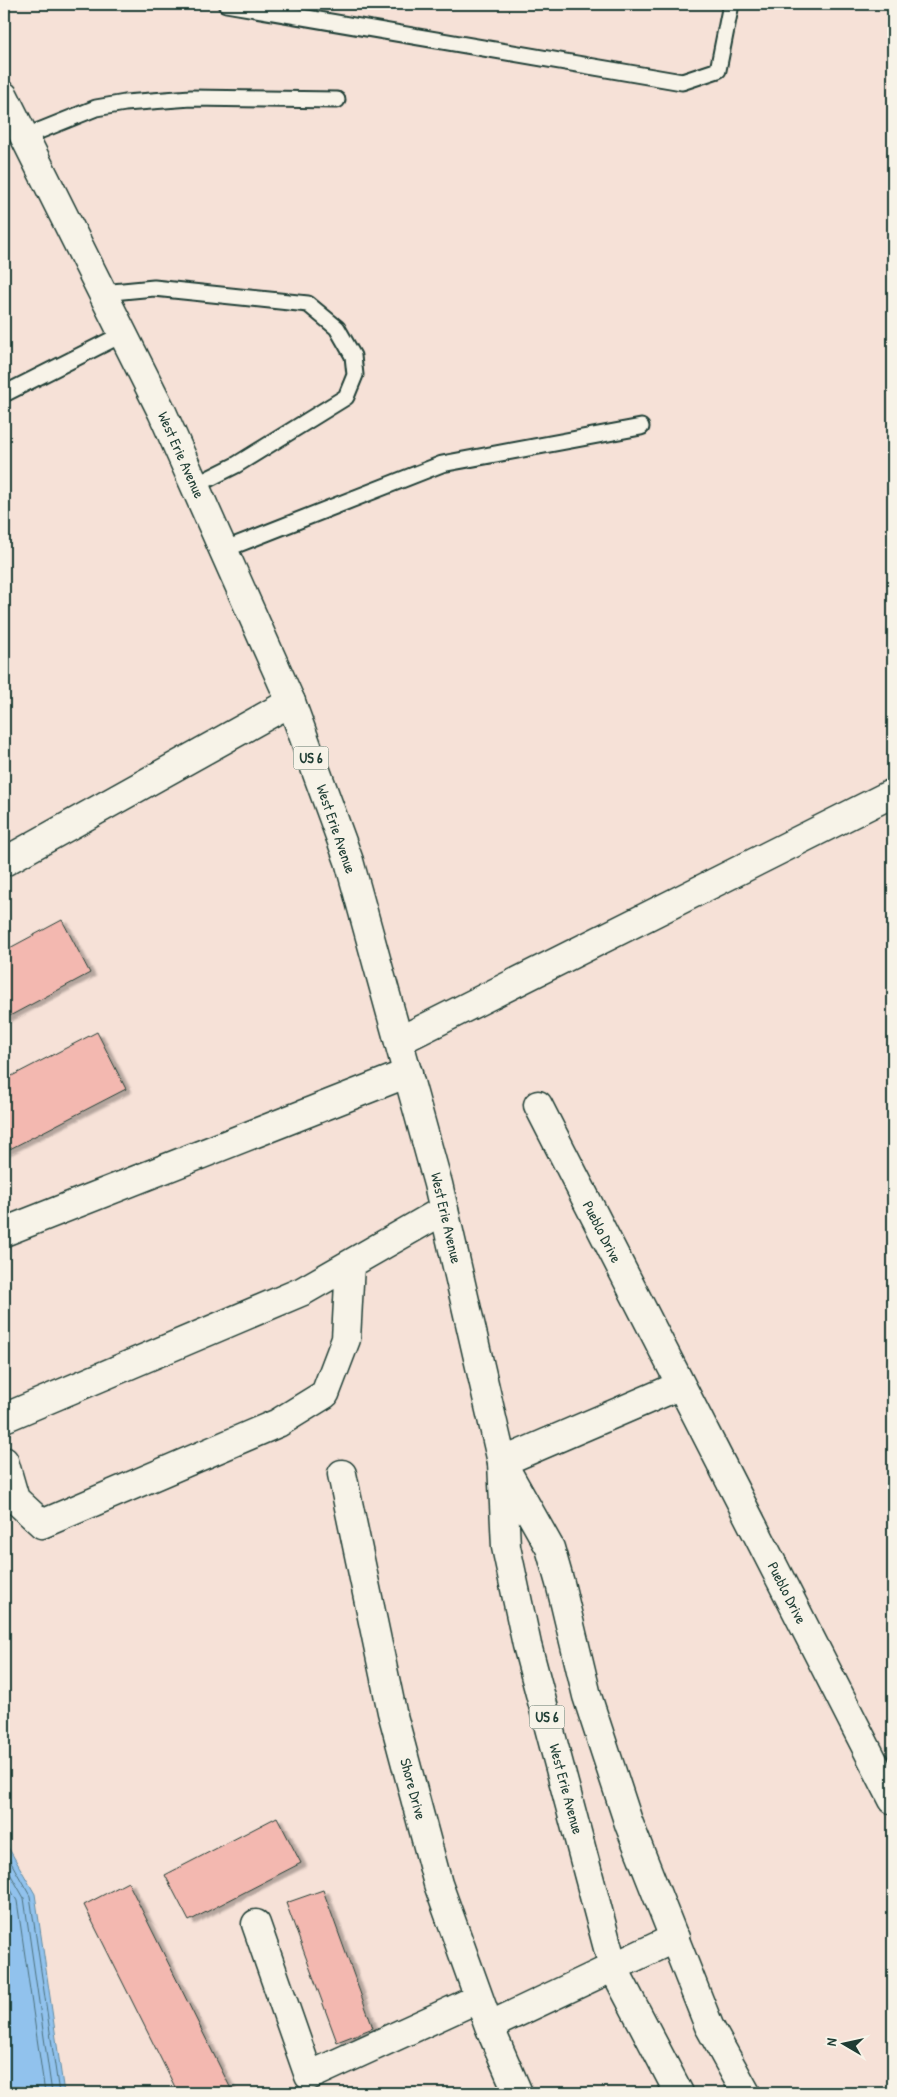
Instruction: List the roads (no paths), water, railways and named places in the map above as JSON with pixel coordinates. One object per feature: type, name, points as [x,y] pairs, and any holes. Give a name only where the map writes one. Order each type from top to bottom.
[{"type":"street","name":"West Erie Avenue","points":[[4,96],[162,412],[291,702],[348,861],[408,1073],[444,1210],[502,1462],[506,1547],[525,1636],[613,1967],[678,2093]]},
{"type":"street","points":[[4,862],[291,702]]},
{"type":"street","points":[[398,1041],[893,793]]},
{"type":"street","points":[[4,1232],[408,1073]]},
{"type":"street","name":"Pueblo Drive","points":[[538,1105],[893,1800]]},
{"type":"street","points":[[4,1418],[303,1291],[444,1210]]},
{"type":"street","points":[[4,1460],[15,1499],[42,1524],[278,1423],[325,1394],[346,1339],[350,1264]]},
{"type":"street","points":[[502,1462],[681,1385]]},
{"type":"street","name":"West Erie Avenue","points":[[502,1462],[550,1548],[586,1696],[629,1824],[709,2026],[746,2093]]},
{"type":"street","name":"Shore Drive","points":[[342,1474],[392,1712],[438,1884],[489,2026],[518,2093]]},
{"type":"street","points":[[256,1924],[309,2076],[479,1998]]},
{"type":"street","points":[[489,2026],[675,1938]]},
{"type":"lane","points":[[226,4],[682,82],[718,70],[730,4]]},
{"type":"lane","points":[[24,137],[96,108],[125,102],[191,98],[337,100]]},
{"type":"lane","points":[[102,293],[154,288],[308,304],[337,328],[353,356],[355,375],[346,397],[236,465],[194,486]]},
{"type":"lane","points":[[4,394],[123,334]]},
{"type":"lane","points":[[223,550],[442,464],[641,427]]},
{"type":"water","points":[[4,1840],[35,1894],[64,2093],[4,2093]]}]
